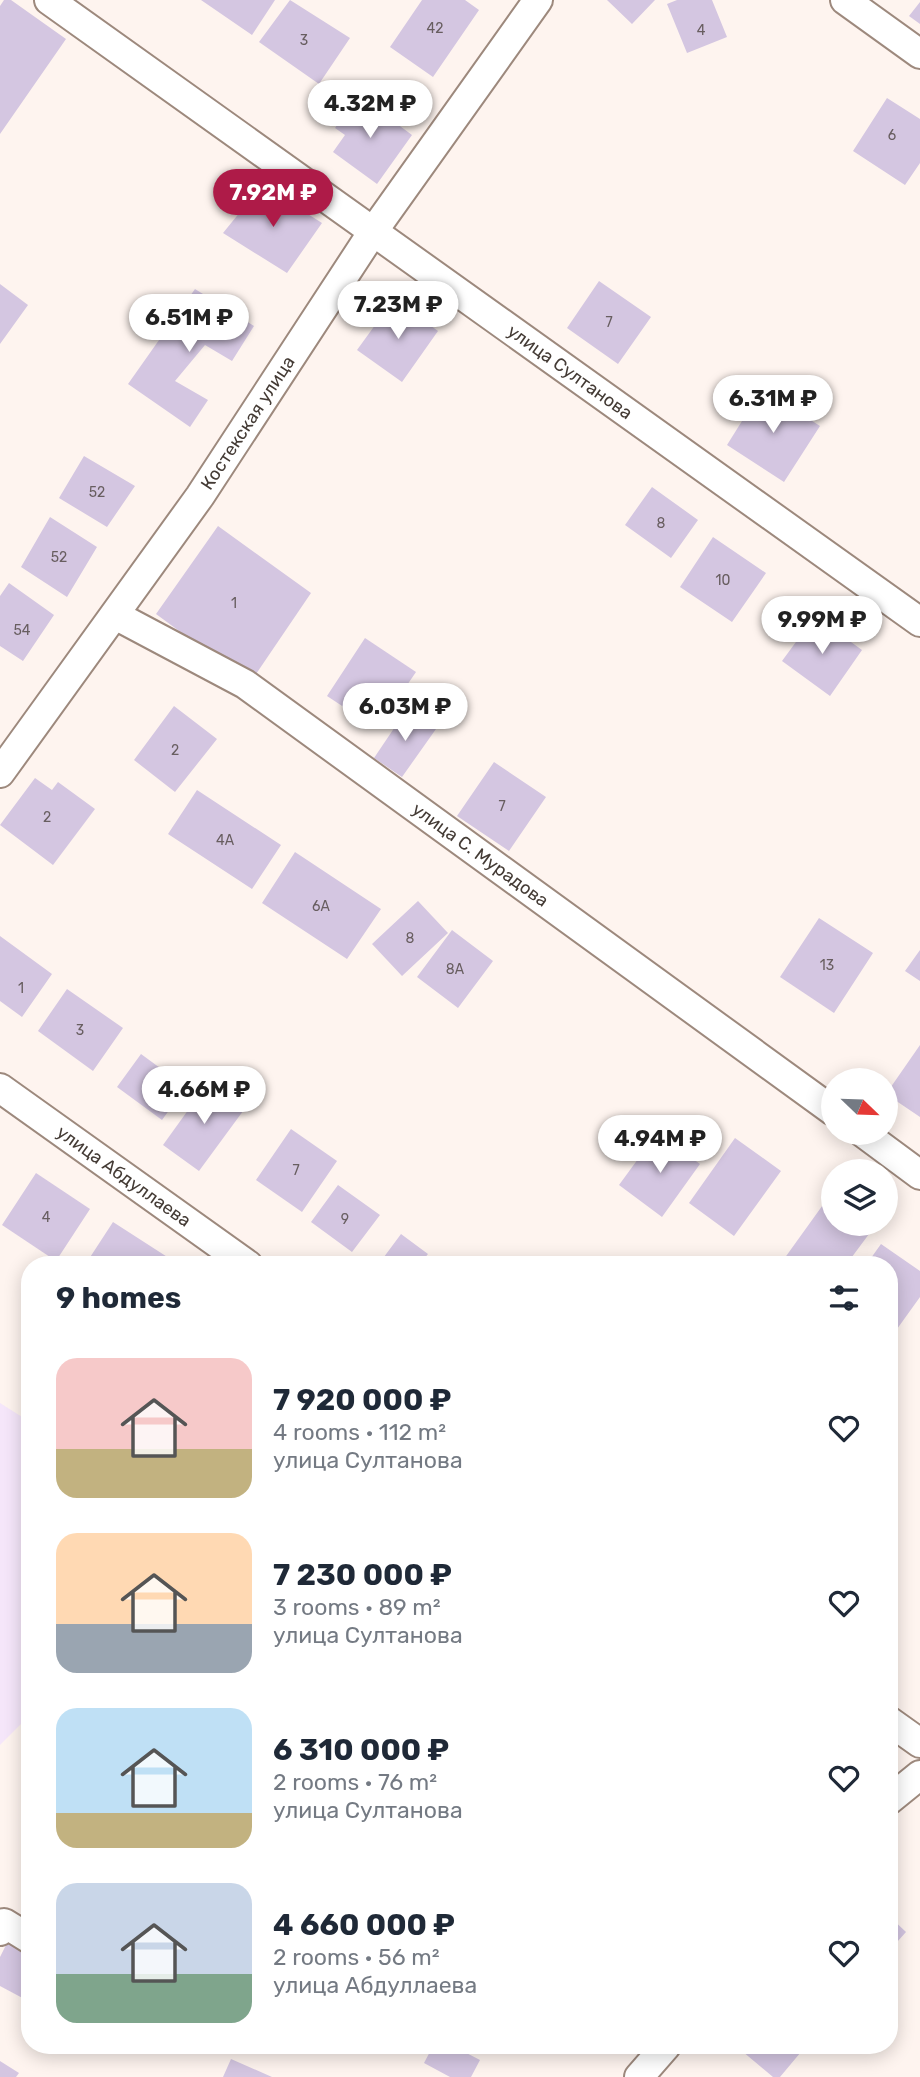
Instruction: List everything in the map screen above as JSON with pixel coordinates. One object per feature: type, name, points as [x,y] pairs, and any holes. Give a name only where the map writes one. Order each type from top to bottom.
[{"type":"street","name":"улица Султанова","points":[[49,0],[920,622]]},
{"type":"street","name":"Костекская улица","points":[[0,773],[200,496],[372,233],[538,0]]},
{"type":"street","points":[[845,0],[920,54]]},
{"type":"street","name":"улица С. Мурадова","points":[[114,615],[245,684],[821,1102]]},
{"type":"street","name":"улица Абдуллаева","points":[[0,1088],[234,1256]]},
{"type":"street","points":[[880,1145],[920,1175]]},
{"type":"street","points":[[898,1727],[920,1743]]},
{"type":"street","points":[[898,1793],[920,1775]]},
{"type":"street","points":[[0,1931],[4,1923],[21,1933]]},
{"type":"street","points":[[639,2077],[659,2054]]},
{"type":"shaded area","points":[[0,1403],[21,1416],[21,1724],[0,1745]]},
{"type":"building","points":[[4,0],[11,0],[66,39],[0,134],[0,6]]},
{"type":"building","points":[[201,0],[275,0],[252,35]]},
{"type":"building","points":[[290,0],[350,38],[319,84],[259,42]]},
{"type":"building","points":[[422,0],[465,0],[479,10],[433,77],[390,47]]},
{"type":"building","points":[[607,0],[655,0],[632,24]]},
{"type":"building","points":[[677,0],[712,0],[727,37],[687,53],[667,4]]},
{"type":"building","points":[[920,2],[920,24],[909,16]]},
{"type":"building","points":[[358,95],[412,135],[377,184],[333,152],[345,135],[335,128]]},
{"type":"building","points":[[887,98],[920,119],[920,163],[905,185],[853,151]]},
{"type":"building","points":[[262,185],[322,223],[287,273],[223,233]]},
{"type":"building","points":[[599,281],[651,317],[618,364],[567,328]]},
{"type":"building","points":[[0,284],[28,305],[0,344]]},
{"type":"building","points":[[195,289],[254,326],[232,361],[205,345],[175,381],[208,400],[190,427],[128,384]]},
{"type":"building","points":[[394,299],[438,331],[402,382],[357,350]]},
{"type":"building","points":[[762,389],[820,426],[784,482],[727,445]]},
{"type":"building","points":[[84,456],[135,486],[107,527],[59,498]]},
{"type":"building","points":[[652,487],[698,520],[671,558],[625,525]]},
{"type":"building","points":[[50,517],[97,547],[67,597],[21,567]]},
{"type":"building","points":[[218,526],[311,593],[250,683],[156,614]]},
{"type":"building","points":[[713,537],[766,573],[732,622],[680,587]]},
{"type":"building","points":[[9,583],[54,615],[23,661],[0,646],[0,596]]},
{"type":"building","points":[[815,616],[862,650],[830,696],[782,661]]},
{"type":"building","points":[[365,638],[416,672],[377,729],[327,696]]},
{"type":"building","points":[[174,706],[217,739],[175,792],[134,760]]},
{"type":"building","points":[[407,709],[436,729],[402,777],[374,758]]},
{"type":"building","points":[[494,762],[546,797],[509,851],[457,816]]},
{"type":"building","points":[[35,778],[52,790],[58,782],[95,809],[53,865],[0,825]]},
{"type":"building","points":[[197,790],[281,845],[252,889],[168,834]]},
{"type":"building","points":[[295,852],[381,909],[347,959],[262,903]]},
{"type":"building","points":[[418,901],[448,933],[402,976],[372,944]]},
{"type":"building","points":[[819,918],[873,953],[834,1013],[780,977]]},
{"type":"building","points":[[452,930],[493,961],[458,1008],[417,977]]},
{"type":"building","points":[[0,936],[52,974],[22,1017],[0,1001]]},
{"type":"building","points":[[920,950],[920,981],[905,971]]},
{"type":"building","points":[[67,989],[123,1028],[93,1071],[38,1031]]},
{"type":"building","points":[[920,1045],[920,1117],[898,1102],[898,1077]]},
{"type":"building","points":[[141,1054],[186,1087],[162,1120],[117,1087]]},
{"type":"building","points":[[209,1081],[246,1107],[199,1171],[163,1145]]},
{"type":"building","points":[[291,1129],[337,1161],[302,1212],[256,1180]]},
{"type":"building","points":[[657,1133],[700,1164],[662,1217],[619,1185]]},
{"type":"building","points":[[735,1138],[781,1171],[734,1236],[689,1203]]},
{"type":"building","points":[[36,1173],[90,1209],[59,1256],[48,1256],[2,1225]]},
{"type":"building","points":[[338,1185],[380,1215],[352,1252],[311,1222]]},
{"type":"building","points":[[821,1208],[821,1236],[868,1236],[853,1256],[786,1256]]},
{"type":"building","points":[[113,1222],[166,1256],[91,1256]]},
{"type":"building","points":[[401,1234],[428,1254],[426,1256],[385,1256]]},
{"type":"building","points":[[881,1244],[920,1271],[920,1297],[898,1328],[898,1256],[872,1256]]},
{"type":"building","points":[[898,1924],[906,1932],[898,1941]]},
{"type":"building","points":[[7,1943],[21,1950],[21,1997],[0,1986],[0,1957]]},
{"type":"building","points":[[429,2054],[468,2054],[480,2060],[471,2077],[450,2077],[424,2063]]},
{"type":"building","points":[[746,2054],[799,2054],[780,2077],[773,2077]]},
{"type":"building","points":[[231,2059],[272,2077],[223,2077]]},
{"type":"building","points":[[0,2061],[19,2073],[16,2077],[0,2077]]}]
